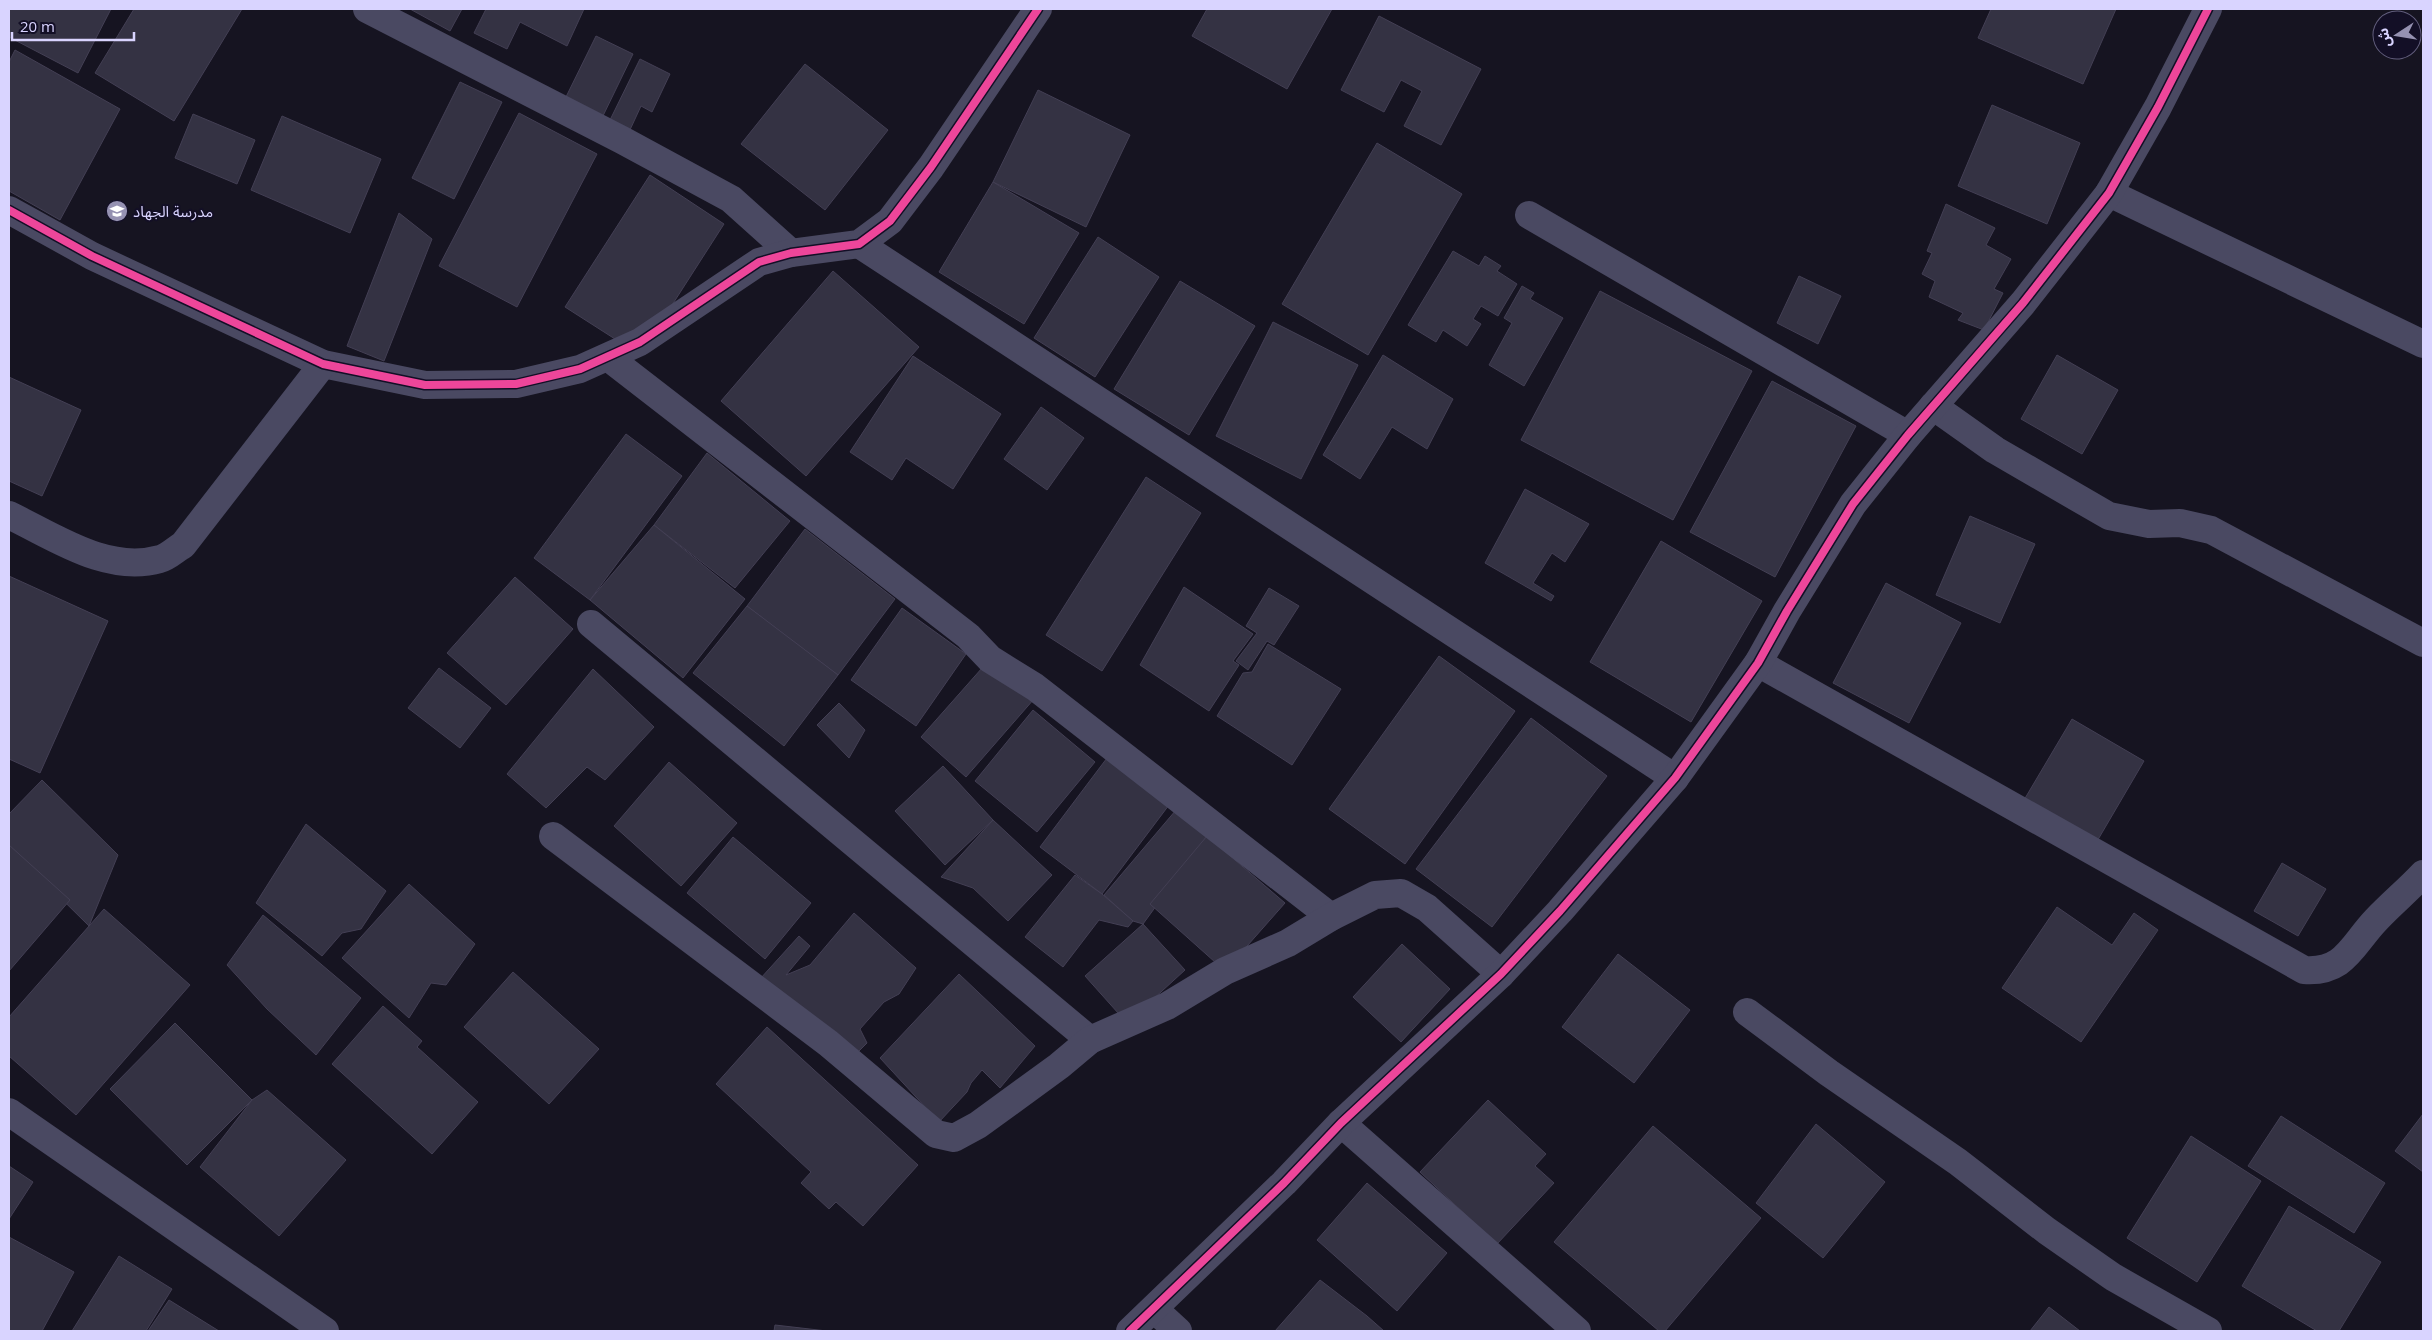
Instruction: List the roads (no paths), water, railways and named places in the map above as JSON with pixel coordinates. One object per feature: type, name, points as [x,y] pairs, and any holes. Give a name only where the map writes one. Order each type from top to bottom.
[{"type":"street","points":[[367,9],[622,140],[731,199],[791,253]]},
{"type":"street","points":[[9,210],[92,256],[323,364],[425,385],[516,384],[580,369],[609,358],[640,342],[759,262],[791,253],[859,244],[890,220],[926,174],[1038,9]]},
{"type":"street","points":[[1130,1331],[1284,1183],[1341,1123],[1501,974],[1566,904],[1675,778],[1758,663],[1787,611],[1853,504],[1908,434],[2024,303],[2109,193],[2158,107],[2208,9]]},
{"type":"street","points":[[2109,193],[2423,344]]},
{"type":"street","points":[[1529,215],[1908,434]]},
{"type":"street","points":[[859,244],[1675,778]]},
{"type":"street","points":[[609,358],[968,636],[990,659],[1034,687],[1331,916]]},
{"type":"street","points":[[9,515],[98,558],[133,564],[162,559],[183,545],[323,364]]},
{"type":"street","points":[[1933,406],[1994,450],[2109,516],[2149,524],[2180,523],[2211,530],[2423,643]]},
{"type":"street","points":[[591,624],[1090,1040]]},
{"type":"street","points":[[1758,663],[2304,970],[2320,971],[2339,963],[2353,949],[2375,921],[2423,874]]},
{"type":"street","points":[[553,836],[828,1043],[936,1134],[954,1138],[978,1125],[1059,1066],[1090,1040],[1167,1006],[1225,971],[1288,943],[1331,916],[1375,895],[1401,893],[1427,908],[1501,974]]},
{"type":"street","points":[[1747,1012],[1829,1073],[1958,1162],[2047,1231],[2113,1277],[2208,1331]]},
{"type":"street","points":[[9,1112],[324,1331]]},
{"type":"street","points":[[1341,1123],[1577,1331]]},
{"type":"street","points":[[1154,1309],[1178,1331]]},
{"type":"place","name":"مدرسة الجهاد","points":[[117,211]]}]
